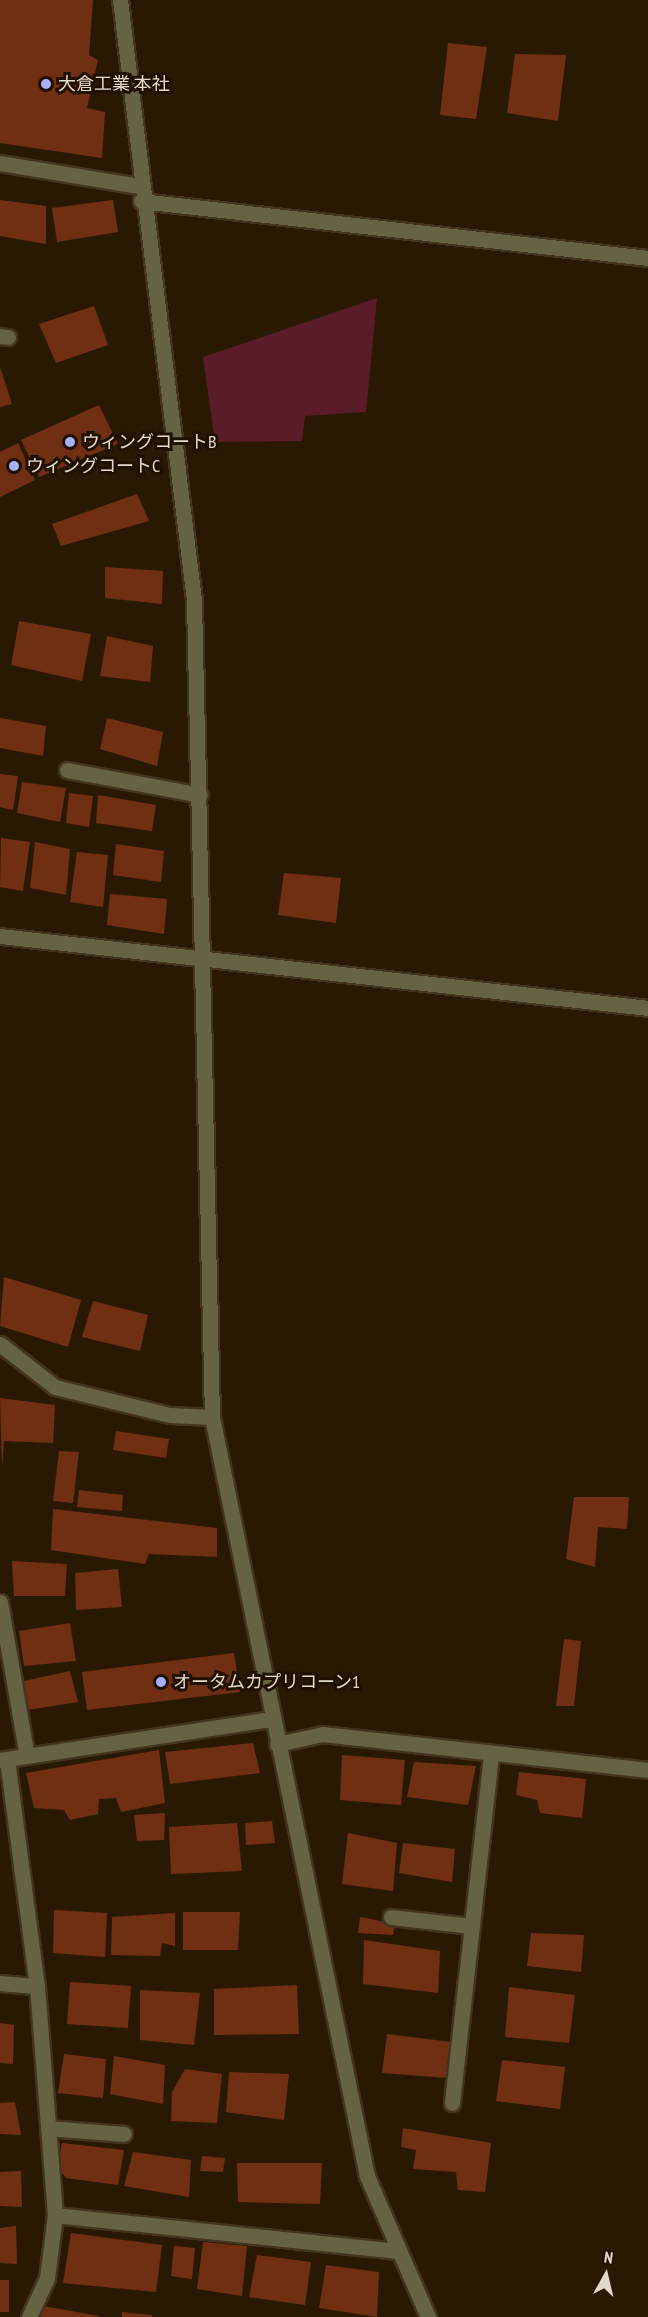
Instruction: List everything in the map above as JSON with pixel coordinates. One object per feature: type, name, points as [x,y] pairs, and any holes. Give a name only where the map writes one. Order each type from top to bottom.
[{"type":"street","points":[[120,0],[140,194],[194,600],[205,959],[212,1417],[367,2176],[397,2251],[428,2317]]},
{"type":"street","points":[[0,163],[140,194],[648,258]]},
{"type":"street","points":[[67,770],[200,795]]},
{"type":"street","points":[[0,936],[648,1008]]},
{"type":"street","points":[[0,1344],[55,1387],[170,1414],[212,1417]]},
{"type":"street","points":[[0,1602],[27,1756]]},
{"type":"street","points":[[29,2317],[47,2278],[55,2215],[37,1986],[4,1759],[272,1719]]},
{"type":"street","points":[[277,1744],[323,1734],[648,1770]]},
{"type":"street","points":[[452,2103],[491,1754]]},
{"type":"street","points":[[391,1917],[472,1926]]},
{"type":"street","points":[[0,1983],[37,1986]]},
{"type":"street","points":[[48,2128],[124,2134]]},
{"type":"street","points":[[55,2215],[397,2251]]},
{"type":"shaded area","points":[[377,298],[366,412],[305,416],[302,441],[215,442],[203,357]]},
{"type":"building","name":"大倉工業 本社","points":[[0,0],[93,0],[89,55],[98,60],[87,108],[105,112],[102,158],[0,143]]},
{"type":"building","points":[[448,43],[487,47],[476,119],[440,115]]},
{"type":"building","points":[[515,54],[566,55],[558,121],[507,113]]},
{"type":"building","points":[[0,200],[46,206],[46,244],[0,236]]},
{"type":"building","points":[[113,200],[118,232],[57,242],[52,208]]},
{"type":"building","points":[[94,306],[108,345],[56,363],[39,324]]},
{"type":"building","points":[[0,367],[12,404],[0,407]]},
{"type":"building","name":"ウィングコートB","points":[[99,405],[118,444],[39,477],[21,440]]},
{"type":"building","name":"ウィングコートC","points":[[18,443],[35,480],[0,497],[0,452]]},
{"type":"building","points":[[137,494],[149,521],[61,546],[52,524]]},
{"type":"building","points":[[105,567],[163,571],[162,604],[105,598]]},
{"type":"building","points":[[19,621],[91,634],[82,681],[11,665]]},
{"type":"building","points":[[107,636],[153,646],[150,682],[100,676]]},
{"type":"building","points":[[0,718],[46,726],[43,756],[0,748]]},
{"type":"building","points":[[107,718],[163,732],[157,766],[100,749]]},
{"type":"building","points":[[0,774],[18,776],[13,810],[0,807]]},
{"type":"building","points":[[22,782],[66,788],[60,822],[17,813]]},
{"type":"building","points":[[69,793],[93,796],[89,827],[66,823]]},
{"type":"building","points":[[98,795],[156,805],[152,831],[96,823]]},
{"type":"building","points":[[1,838],[30,842],[23,891],[0,887]]},
{"type":"building","points":[[35,842],[70,849],[66,895],[30,888]]},
{"type":"building","points":[[116,844],[164,851],[161,882],[113,875]]},
{"type":"building","points":[[77,852],[108,855],[103,907],[70,902]]},
{"type":"building","points":[[284,873],[341,878],[336,923],[278,915]]},
{"type":"building","points":[[110,894],[167,899],[164,934],[107,925]]},
{"type":"building","points":[[4,1277],[81,1300],[68,1347],[0,1326]]},
{"type":"building","points":[[93,1301],[148,1315],[140,1351],[82,1337]]},
{"type":"building","points":[[0,1398],[55,1405],[53,1443],[4,1441],[2,1468]]},
{"type":"building","points":[[116,1431],[169,1439],[166,1458],[113,1450]]},
{"type":"building","points":[[59,1451],[79,1452],[73,1503],[53,1501]]},
{"type":"building","points":[[79,1490],[123,1495],[122,1511],[77,1507]]},
{"type":"building","points":[[574,1497],[629,1497],[627,1529],[598,1527],[595,1567],[566,1559]]},
{"type":"building","points":[[53,1509],[217,1528],[217,1557],[149,1554],[145,1564],[51,1550]]},
{"type":"building","points":[[12,1561],[67,1564],[65,1596],[14,1596]]},
{"type":"building","points":[[118,1569],[122,1607],[76,1610],[75,1573]]},
{"type":"building","points":[[70,1623],[76,1661],[24,1666],[19,1631]]},
{"type":"building","points":[[564,1639],[581,1641],[574,1706],[556,1706]]},
{"type":"building","name":"オータムカプリコーン1","points":[[234,1653],[240,1692],[87,1710],[82,1672]]},
{"type":"building","points":[[70,1671],[78,1702],[28,1710],[24,1681]]},
{"type":"building","points":[[253,1743],[260,1773],[170,1784],[165,1752]]},
{"type":"building","points":[[159,1750],[165,1803],[121,1812],[116,1798],[99,1799],[98,1814],[70,1820],[64,1810],[34,1808],[26,1773]]},
{"type":"building","points":[[342,1755],[405,1760],[401,1805],[340,1800]]},
{"type":"building","points":[[414,1762],[476,1766],[468,1805],[407,1797]]},
{"type":"building","points":[[519,1772],[586,1779],[582,1818],[540,1813],[537,1800],[516,1795]]},
{"type":"building","points":[[165,1813],[164,1840],[137,1841],[134,1815]]},
{"type":"building","points":[[272,1821],[275,1843],[246,1845],[245,1823]]},
{"type":"building","points":[[237,1823],[242,1871],[171,1874],[169,1827]]},
{"type":"building","points":[[348,1833],[397,1843],[393,1891],[342,1884]]},
{"type":"building","points":[[403,1843],[455,1849],[452,1882],[399,1873]]},
{"type":"building","points":[[54,1910],[107,1913],[105,1957],[53,1953]]},
{"type":"building","points":[[183,1912],[240,1912],[238,1950],[183,1950]]},
{"type":"building","points":[[175,1913],[175,1946],[162,1943],[160,1956],[111,1955],[112,1917]]},
{"type":"building","points":[[360,1917],[395,1924],[393,1935],[358,1933]]},
{"type":"building","points":[[531,1933],[584,1935],[581,1972],[527,1966]]},
{"type":"building","points":[[364,1940],[440,1951],[438,1993],[363,1984]]},
{"type":"building","points":[[70,1982],[131,1986],[128,2028],[67,2024]]},
{"type":"building","points":[[297,1985],[299,2034],[214,2035],[214,1989]]},
{"type":"building","points":[[509,1987],[575,1995],[569,2043],[505,2037]]},
{"type":"building","points":[[140,1990],[200,1993],[194,2045],[140,2040]]},
{"type":"building","points":[[0,2023],[14,2025],[13,2064],[0,2063]]},
{"type":"building","points":[[387,2034],[452,2042],[447,2078],[382,2073]]},
{"type":"building","points":[[64,2054],[106,2059],[103,2098],[58,2093]]},
{"type":"building","points":[[114,2056],[165,2065],[163,2104],[110,2094]]},
{"type":"building","points":[[502,2060],[565,2067],[560,2109],[496,2101]]},
{"type":"building","points":[[185,2069],[222,2074],[217,2123],[171,2121],[172,2092]]},
{"type":"building","points":[[229,2072],[289,2074],[284,2120],[226,2112]]},
{"type":"building","points":[[15,2102],[21,2135],[0,2134],[0,2103]]},
{"type":"building","points":[[403,2128],[491,2143],[485,2192],[458,2190],[456,2172],[413,2169],[416,2150],[401,2147]]},
{"type":"building","points":[[62,2143],[124,2150],[118,2185],[66,2178],[57,2167]]},
{"type":"building","points":[[133,2152],[191,2160],[189,2197],[124,2186]]},
{"type":"building","points":[[202,2156],[225,2158],[223,2172],[200,2171]]},
{"type":"building","points":[[237,2163],[322,2163],[320,2204],[238,2202]]},
{"type":"building","points":[[21,2171],[22,2207],[0,2206],[0,2172]]},
{"type":"building","points":[[16,2226],[17,2264],[0,2263],[0,2228]]},
{"type":"building","points":[[71,2233],[162,2245],[156,2292],[63,2283]]},
{"type":"building","points":[[203,2242],[247,2246],[242,2296],[197,2289]]},
{"type":"building","points":[[174,2246],[195,2248],[192,2279],[171,2276]]},
{"type":"building","points":[[257,2255],[311,2262],[305,2305],[249,2297]]},
{"type":"building","points":[[326,2265],[379,2272],[377,2317],[319,2308]]},
{"type":"building","points":[[0,2280],[9,2280],[9,2312],[0,2312]]},
{"type":"building","points":[[43,2306],[99,2316],[99,2317],[41,2317]]},
{"type":"building","points":[[122,2312],[152,2315],[152,2317],[122,2317]]},
{"type":"place","name":"大倉工業 本社","points":[[46,84]]},
{"type":"place","name":"ウィングコートB","points":[[70,442]]},
{"type":"place","name":"ウィングコートC","points":[[14,466]]},
{"type":"place","name":"オータムカプリコーン1","points":[[161,1682]]}]
